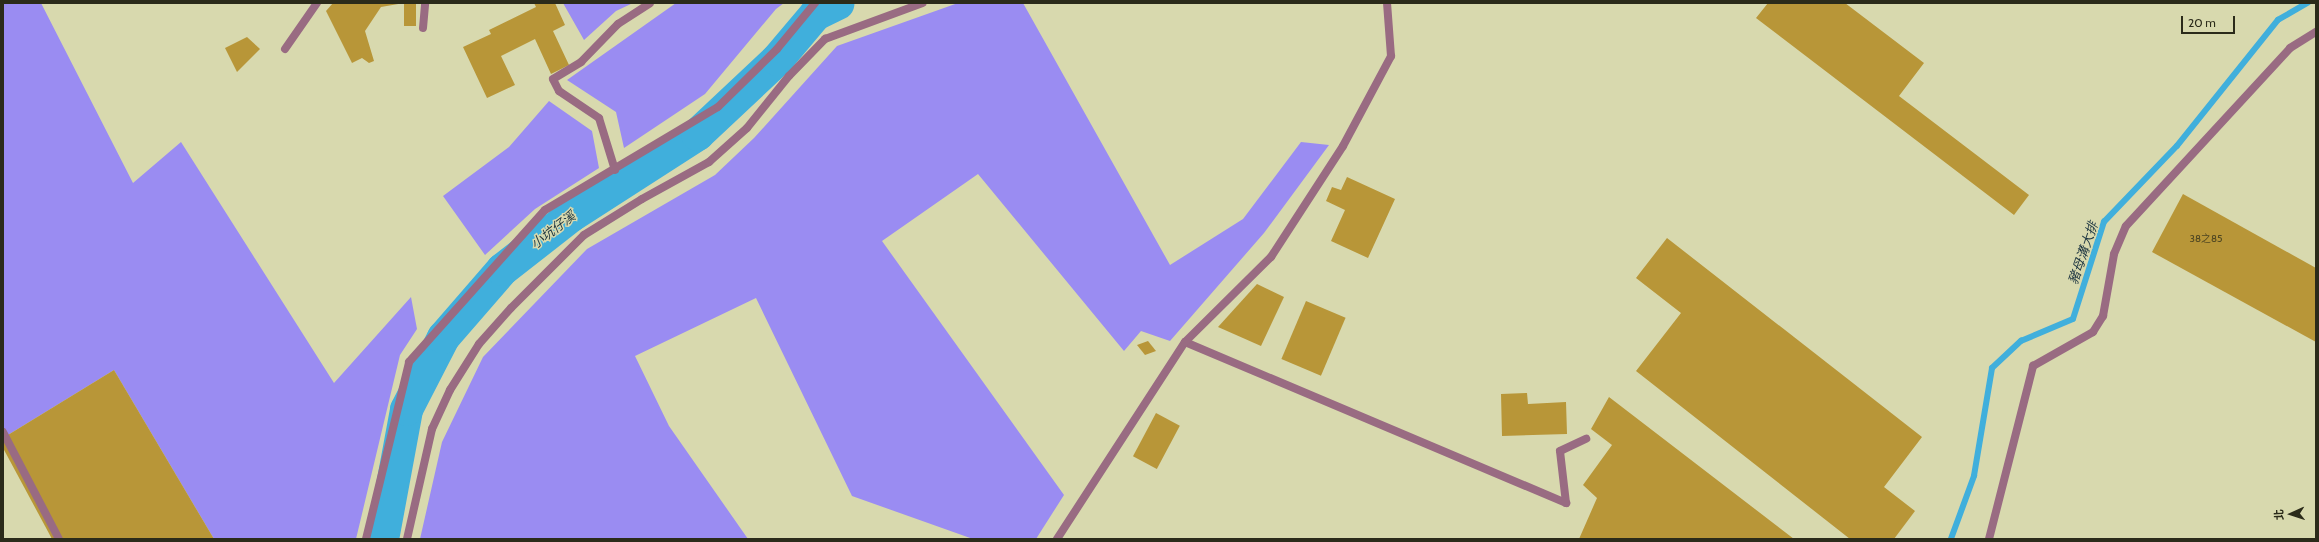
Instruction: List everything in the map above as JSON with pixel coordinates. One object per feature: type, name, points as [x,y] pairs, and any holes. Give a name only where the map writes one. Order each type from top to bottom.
[{"type":"street","points":[[285,49],[317,3]]},
{"type":"street","points":[[423,28],[425,3]]},
{"type":"street","points":[[615,170],[599,118],[559,90],[553,79],[581,62],[618,24],[650,3]]},
{"type":"street","points":[[366,539],[409,362],[545,210],[615,170],[718,107],[777,49],[815,3]]},
{"type":"street","points":[[407,539],[432,429],[450,390],[479,344],[511,308],[584,235],[642,199],[709,162],[747,128],[789,76],[825,39],[923,3]]},
{"type":"street","points":[[1057,539],[1185,342],[1271,256],[1343,146],[1391,56],[1387,3]]},
{"type":"street","points":[[1989,539],[2033,366],[2093,332],[2103,316],[2114,254],[2126,226],[2290,48],[2316,32]]},
{"type":"street","points":[[1185,342],[1566,503],[1560,451],[1586,439]]},
{"type":"street","points":[[3,432],[59,539]]},
{"type":"shaded area","points":[[3,3],[41,3],[133,183],[181,142],[334,383],[411,297],[417,329],[400,355],[356,539],[214,539],[114,370],[3,438]]},
{"type":"shaded area","points":[[563,3],[633,3],[616,11],[584,40]]},
{"type":"shaded area","points":[[676,3],[784,3],[776,9],[705,94],[624,148],[616,112],[567,80]]},
{"type":"shaded area","points":[[958,3],[1023,3],[1170,265],[1243,219],[1301,142],[1329,145],[1264,233],[1170,341],[1141,331],[1124,351],[978,174],[882,241],[1064,495],[1036,539],[973,539],[852,496],[756,298],[635,356],[669,426],[748,539],[420,539],[442,442],[483,357],[587,249],[715,175],[754,138],[837,46]]},
{"type":"shaded area","points":[[549,101],[592,131],[599,168],[535,209],[485,255],[443,196],[509,147]]},
{"type":"building","points":[[333,3],[404,3],[381,7],[365,31],[374,61],[369,63],[362,58],[352,63],[326,11]]},
{"type":"building","points":[[404,3],[416,3],[416,26],[404,26]]},
{"type":"building","points":[[534,3],[555,3],[565,25],[553,31],[569,65],[551,74],[535,39],[501,56],[515,85],[487,98],[463,47],[491,34],[489,30],[536,7]]},
{"type":"building","points":[[1768,3],[1845,3],[1924,63],[1899,96],[2029,195],[2014,215],[1756,18]]},
{"type":"building","points":[[247,37],[260,49],[237,72],[225,48]]},
{"type":"building","points":[[1347,177],[1395,199],[1368,258],[1331,241],[1345,210],[1326,201],[1332,187],[1341,190]]},
{"type":"building","points":[[2183,194],[2316,268],[2316,342],[2152,252]]},
{"type":"building","points":[[1667,238],[1922,437],[1884,487],[1915,511],[1894,539],[1850,539],[1636,371],[1681,313],[1636,278]]},
{"type":"building","points":[[1257,284],[1284,297],[1261,346],[1218,327]]},
{"type":"building","points":[[1306,301],[1346,318],[1321,376],[1281,359]]},
{"type":"building","points":[[1148,341],[1156,351],[1145,355],[1137,345]]},
{"type":"building","points":[[114,370],[214,539],[52,539],[3,448],[3,438]]},
{"type":"building","points":[[1527,393],[1528,404],[1566,402],[1567,434],[1502,436],[1501,394]]},
{"type":"building","points":[[1609,397],[1794,539],[1579,539],[1597,498],[1583,485],[1612,445],[1591,429]]},
{"type":"building","points":[[1156,413],[1180,426],[1157,469],[1133,456]]},
{"type":"waterway","name":"小坑仔溪","points":[[382,539],[406,409],[443,337],[502,269],[571,215],[697,134],[777,59],[815,14],[838,3]]},
{"type":"waterway","name":"豬母溝大排","points":[[1951,539],[1974,476],[1992,368],[2021,341],[2073,319],[2104,222],[2177,146],[2278,20],[2308,3]]}]
